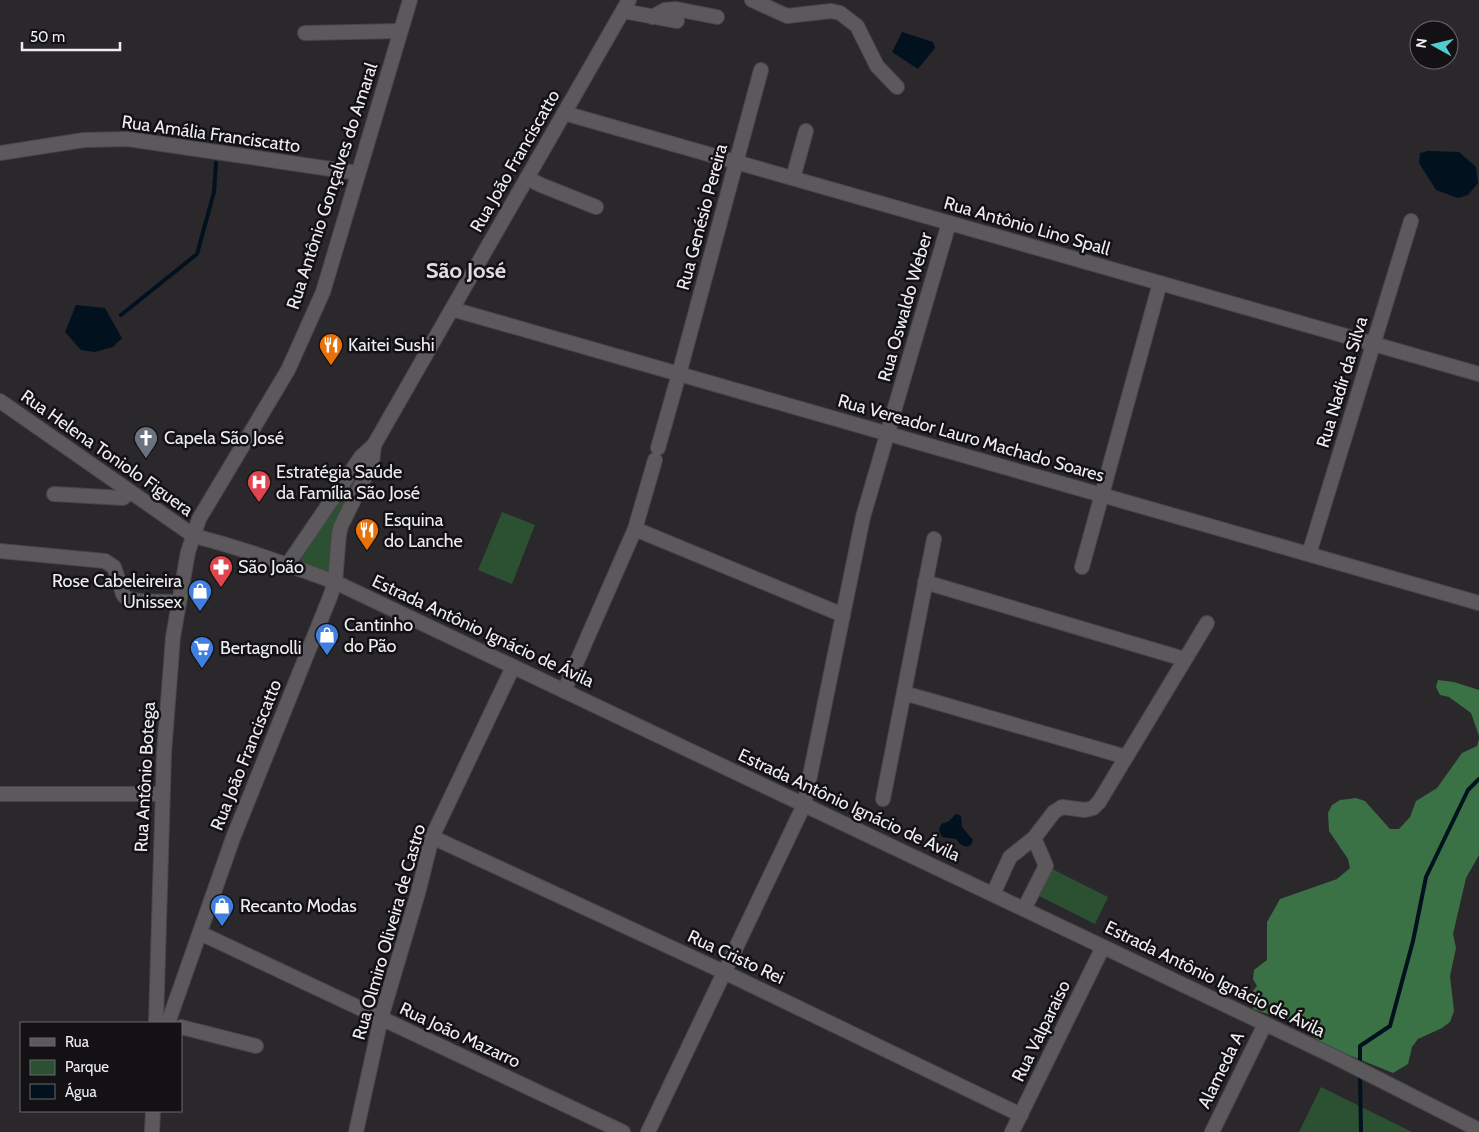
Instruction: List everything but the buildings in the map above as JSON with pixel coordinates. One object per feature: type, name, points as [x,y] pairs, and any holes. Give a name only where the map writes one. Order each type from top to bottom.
[{"type":"street","name":"Rua Antônio Gonçalves do Amaral","points":[[194,536],[199,519],[288,370],[323,292],[410,0]]},
{"type":"street","points":[[752,0],[787,16],[831,12],[840,13],[856,26],[877,66],[897,86]]},
{"type":"street","points":[[626,5],[652,17],[677,21]]},
{"type":"street","name":"Rua João Franciscatto","points":[[288,564],[361,457],[374,445],[626,5]]},
{"type":"street","points":[[652,17],[665,10],[676,9],[717,17]]},
{"type":"street","points":[[305,33],[400,31]]},
{"type":"street","name":"Rua Genésio Pereira","points":[[564,690],[635,529],[680,374],[761,70]]},
{"type":"street","name":"Rua Antônio Lino Spall","points":[[564,113],[1479,374]]},
{"type":"street","points":[[792,178],[806,131]]},
{"type":"street","name":"Rua Amália Franciscatto","points":[[0,153],[84,140],[128,140],[358,173]]},
{"type":"street","points":[[527,178],[541,186],[596,207]]},
{"type":"street","name":"Rua Nadir da Silva","points":[[1309,554],[1411,221]]},
{"type":"street","name":"Rua Oswaldo Weber","points":[[648,1132],[804,805],[863,517],[949,223]]},
{"type":"street","points":[[1082,567],[1160,284]]},
{"type":"street","name":"Rua Vereador Lauro Machado Soares","points":[[452,309],[1479,603]]},
{"type":"street","name":"Rua Helena Toniolo Figuera","points":[[0,401],[194,536]]},
{"type":"street","name":"Rua João Franciscatto","points":[[168,1022],[233,838],[330,597],[335,582],[338,534],[372,463],[374,445]]},
{"type":"street","points":[[54,494],[123,498],[130,492]]},
{"type":"street","points":[[635,529],[843,616]]},
{"type":"street","name":"Estrada Antônio Ignácio de Ávila","points":[[194,536],[288,564],[335,582],[1335,1057],[1479,1130]]},
{"type":"street","name":"Rua Antônio Botega","points":[[156,1022],[162,794],[170,670],[179,602],[188,552],[194,536]]},
{"type":"street","points":[[883,799],[934,539]]},
{"type":"street","points":[[0,551],[105,561],[114,567],[125,597],[139,600],[179,602]]},
{"type":"street","points":[[925,582],[1184,659]]},
{"type":"street","points":[[993,894],[1010,857],[1034,838],[1054,812],[1062,807],[1085,810],[1093,808],[1099,802],[1207,622]]},
{"type":"street","name":"Rua Olmiro Oliveira de Castro","points":[[356,1132],[382,1018],[432,837],[513,667]]},
{"type":"street","points":[[904,693],[1126,757]]},
{"type":"street","points":[[0,794],[162,794]]},
{"type":"street","name":"Rua Cristo Rei","points":[[432,837],[724,972],[1021,1114]]},
{"type":"street","points":[[1024,909],[1046,866],[1034,838]]},
{"type":"street","name":"Rua João Mazarro","points":[[200,932],[623,1132]]},
{"type":"street","name":"Rua Valparaiso","points":[[1012,1132],[1103,946]]},
{"type":"street","name":"Alameda A","points":[[1212,1132],[1265,1024]]},
{"type":"street","points":[[182,1027],[256,1046]]},
{"type":"street","points":[[152,1132],[153,1112]]},
{"type":"green space","points":[[358,472],[334,527],[330,570],[325,571],[301,562],[301,557]]},
{"type":"green space","points":[[502,512],[535,525],[512,584],[478,570]]},
{"type":"green space","points":[[1438,680],[1454,682],[1479,690],[1479,736],[1471,713],[1449,697],[1440,695],[1436,687]]},
{"type":"green space","points":[[1479,739],[1479,855],[1466,878],[1453,934],[1456,948],[1450,976],[1454,1011],[1450,1022],[1442,1028],[1418,1039],[1412,1047],[1408,1064],[1393,1073],[1324,1045],[1296,1023],[1253,1009],[1251,993],[1257,986],[1253,979],[1254,970],[1267,960],[1267,922],[1280,899],[1337,879],[1350,868],[1348,859],[1329,831],[1328,813],[1332,805],[1340,800],[1356,798],[1365,801],[1390,829],[1399,829],[1410,817],[1416,801],[1437,788],[1462,753],[1477,746]]},
{"type":"green space","points":[[1052,869],[1108,897],[1095,924],[1039,896]]},
{"type":"green space","points":[[1321,1087],[1412,1132],[1299,1132]]},
{"type":"water","points":[[902,32],[933,42],[935,48],[918,69],[892,52]]},
{"type":"water","points":[[1428,151],[1459,152],[1476,167],[1478,183],[1468,195],[1458,198],[1436,190],[1419,163],[1420,153]]},
{"type":"water","points":[[76,305],[105,308],[122,338],[113,347],[95,352],[81,350],[65,332]]},
{"type":"water","points":[[957,814],[961,816],[962,827],[973,840],[971,845],[966,847],[956,839],[942,837],[939,830],[941,824],[949,821]]},
{"type":"waterway","points":[[121,315],[197,254],[214,192],[216,163]]},
{"type":"waterway","points":[[1360,1067],[1360,1046],[1390,1026],[1413,941],[1426,877],[1468,790],[1479,779]]},
{"type":"waterway","points":[[1360,1074],[1361,1132]]},
{"type":"place","name":"Kaitei Sushi","points":[[331,366]]},
{"type":"place","name":"Capela São José","points":[[146,459]]},
{"type":"place","name":"Estratégia Saúde da Família São José","points":[[259,503]]},
{"type":"place","name":"Esquina do Lanche","points":[[367,551]]},
{"type":"place","name":"São João","points":[[221,588]]},
{"type":"place","name":"Rose Cabeleireira Unissex","points":[[200,612]]},
{"type":"place","name":"Cantinho do Pão","points":[[327,656]]},
{"type":"place","name":"Bertagnolli","points":[[202,669]]},
{"type":"place","name":"Recanto Modas","points":[[222,927]]},
{"type":"district","name":"São José","points":[[466,270]]}]
